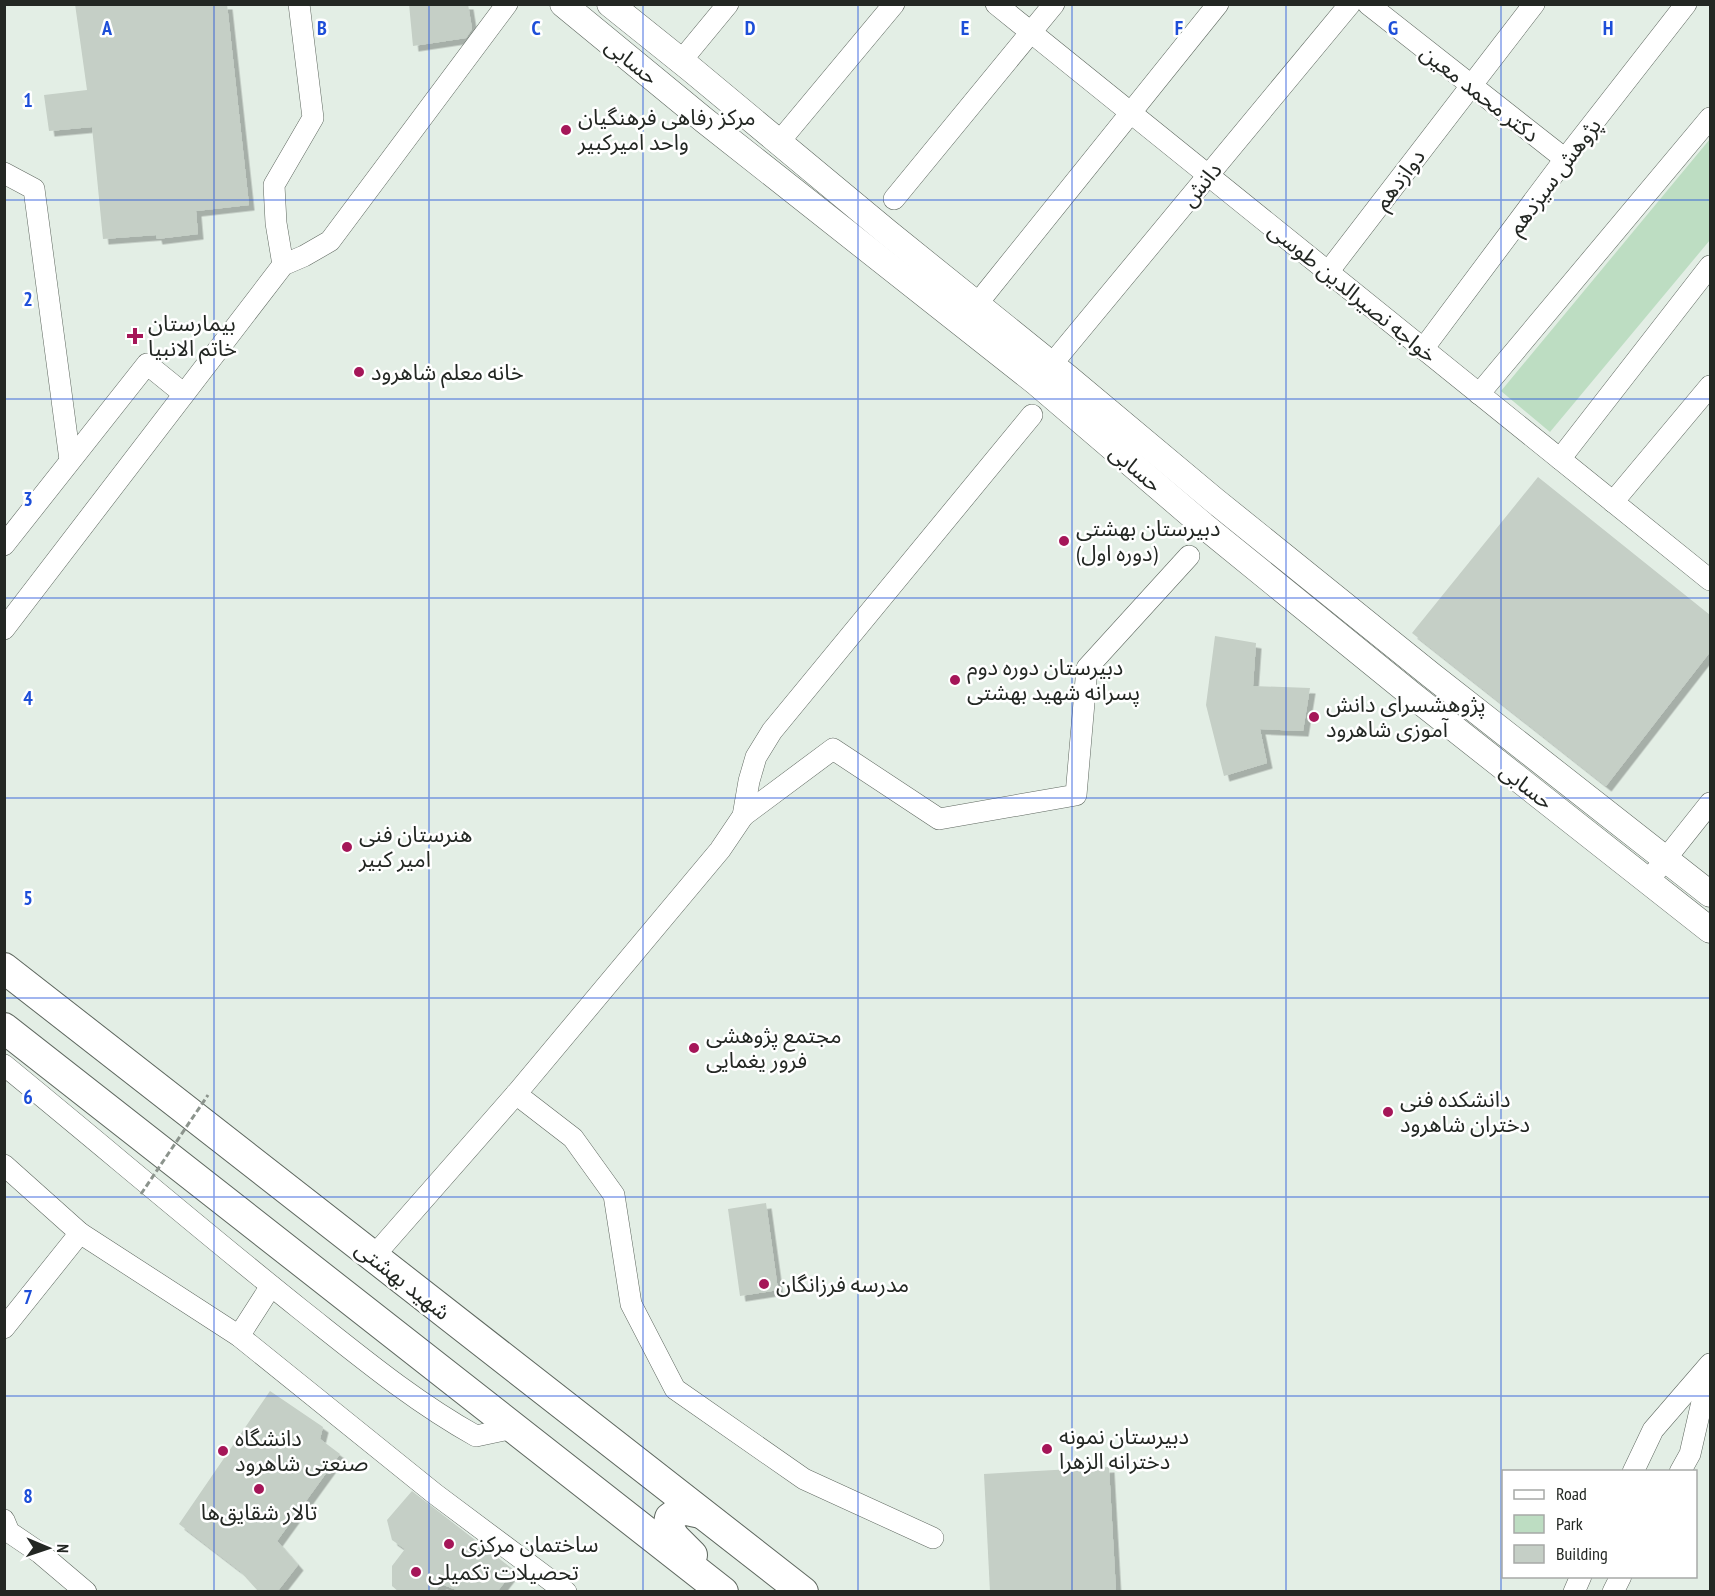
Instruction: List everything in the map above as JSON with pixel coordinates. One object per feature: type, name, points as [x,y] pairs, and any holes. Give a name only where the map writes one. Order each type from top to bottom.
[{"type":"highway","name":"شهید بهشتی","points":[[4,968],[803,1592]]},
{"type":"highway","points":[[4,1028],[513,1428],[726,1592]]},
{"type":"highway","points":[[701,1513],[682,1509],[670,1518],[668,1528],[726,1592]]},
{"type":"main road","name":"حسابی","points":[[563,4],[704,120],[1214,500],[1413,661],[1710,894]]},
{"type":"main road","name":"حسابی","points":[[610,4],[977,304],[1044,374],[1221,540],[1412,695],[1710,930]]},
{"type":"street","points":[[283,265],[276,223],[274,185],[313,118],[299,4]]},
{"type":"street","points":[[8,617],[283,265],[330,241],[507,4]]},
{"type":"street","points":[[681,61],[728,4]]},
{"type":"street","points":[[779,142],[894,4]]},
{"type":"street","name":"خواجه نصیرالدین طوسی","points":[[996,4],[1710,580]]},
{"type":"street","points":[[894,199],[1054,4]]},
{"type":"street","points":[[977,304],[1218,4]]},
{"type":"street","name":"دانش","points":[[1044,374],[1350,4]]},
{"type":"street","name":"دکتر محمد معین","points":[[1368,4],[1565,159]]},
{"type":"street","name":"دوازدهم","points":[[1328,272],[1534,4]]},
{"type":"street","name":"پژوهش سیزدهم","points":[[1424,349],[1565,159],[1686,4]]},
{"type":"street","points":[[1479,394],[1710,118]]},
{"type":"street","points":[[4,173],[34,189],[70,460]]},
{"type":"street","points":[[1560,459],[1710,266]]},
{"type":"street","points":[[4,545],[147,364],[184,394]]},
{"type":"street","points":[[1613,502],[1710,386]]},
{"type":"street","points":[[742,816],[756,757],[772,731],[1032,415]]},
{"type":"street","points":[[373,1257],[516,1094],[720,850],[742,816],[833,749],[939,819],[1076,795],[1087,668],[1189,556]]},
{"type":"street","points":[[1648,881],[1710,803]]},
{"type":"street","points":[[4,1065],[132,1169],[201,1231],[380,1372],[449,1421],[477,1436],[513,1428]]},
{"type":"street","points":[[516,1094],[573,1138],[614,1195],[631,1304],[675,1389],[804,1479],[933,1538]]},
{"type":"street","points":[[4,1165],[80,1233],[239,1336],[435,1494],[566,1592]]},
{"type":"street","points":[[4,1328],[80,1233]]},
{"type":"street","points":[[239,1336],[271,1286]]},
{"type":"street","points":[[1634,1470],[1653,1430],[1710,1365]]},
{"type":"street","points":[[1681,1470],[1690,1454],[1710,1365]]},
{"type":"street","points":[[4,1520],[9,1532],[40,1553],[86,1592]]},
{"type":"street","points":[[1574,1592],[1580,1578]]},
{"type":"street","points":[[1613,1592],[1620,1578]]},
{"type":"path","points":[[141,1194],[208,1095]]},
{"type":"green space","points":[[1710,139],[1710,240],[1550,432],[1501,391]]},
{"type":"building","points":[[75,4],[227,4],[249,205],[196,211],[198,234],[157,239],[156,235],[103,239],[92,127],[49,131],[44,95],[87,90]]},
{"type":"building","points":[[409,4],[468,4],[472,29],[466,38],[413,46]]},
{"type":"building","points":[[1538,477],[1710,615],[1710,652],[1606,786],[1412,633]]},
{"type":"building","points":[[1215,636],[1256,643],[1253,686],[1310,688],[1303,731],[1260,729],[1267,763],[1224,776],[1206,705]]},
{"type":"building","points":[[766,1203],[778,1290],[740,1296],[728,1209]]},
{"type":"building","name":"تالار شقایق‌‌ها","points":[[270,1391],[323,1427],[320,1439],[340,1454],[277,1541],[298,1565],[277,1592],[259,1592],[240,1571],[179,1524]]},
{"type":"building","points":[[1109,1467],[1116,1592],[990,1592],[984,1474]]},
{"type":"building","name":"ساختمان مرکزی","points":[[412,1491],[514,1570],[497,1592],[462,1592],[441,1584],[435,1592],[399,1592],[392,1586],[392,1566],[405,1549],[392,1540],[387,1520]]},
{"type":"place","name":"مرکز رفاهی فرهنگیان واحد امیرکبیر","points":[[566,130]]},
{"type":"place","name":"بیمارستان خاتم الانبیا","points":[[135,336]]},
{"type":"place","name":"خانه معلم شاهرود","points":[[359,372]]},
{"type":"place","name":"دبیرستان بهشتی (دوره اول)","points":[[1064,541]]},
{"type":"place","name":"دبیرستان دوره دوم پسرانه شهید بهشتی","points":[[955,680]]},
{"type":"place","name":"پژوهشسرای دانش آموزی شاهرود","points":[[1314,717]]},
{"type":"place","name":"هنرستان فنی امیر کبیر","points":[[347,847]]},
{"type":"place","name":"مجتمع پژوهشی فرور یغمایی","points":[[694,1048]]},
{"type":"place","name":"دانشکده فنی دختران شاهرود","points":[[1388,1112]]},
{"type":"place","name":"مدرسه فرزانگان","points":[[764,1284]]},
{"type":"place","name":"دبیرستان نمونه دخترانه الزهرا","points":[[1047,1449]]},
{"type":"place","name":"دانشگاه صنعتی شاهرود","points":[[223,1451]]},
{"type":"place","name":"تالار شقایق‌‌ها","points":[[259,1489]]},
{"type":"place","name":"ساختمان مرکزی","points":[[449,1544]]},
{"type":"place","name":"تحصیلات تکمیلی","points":[[416,1572]]}]
